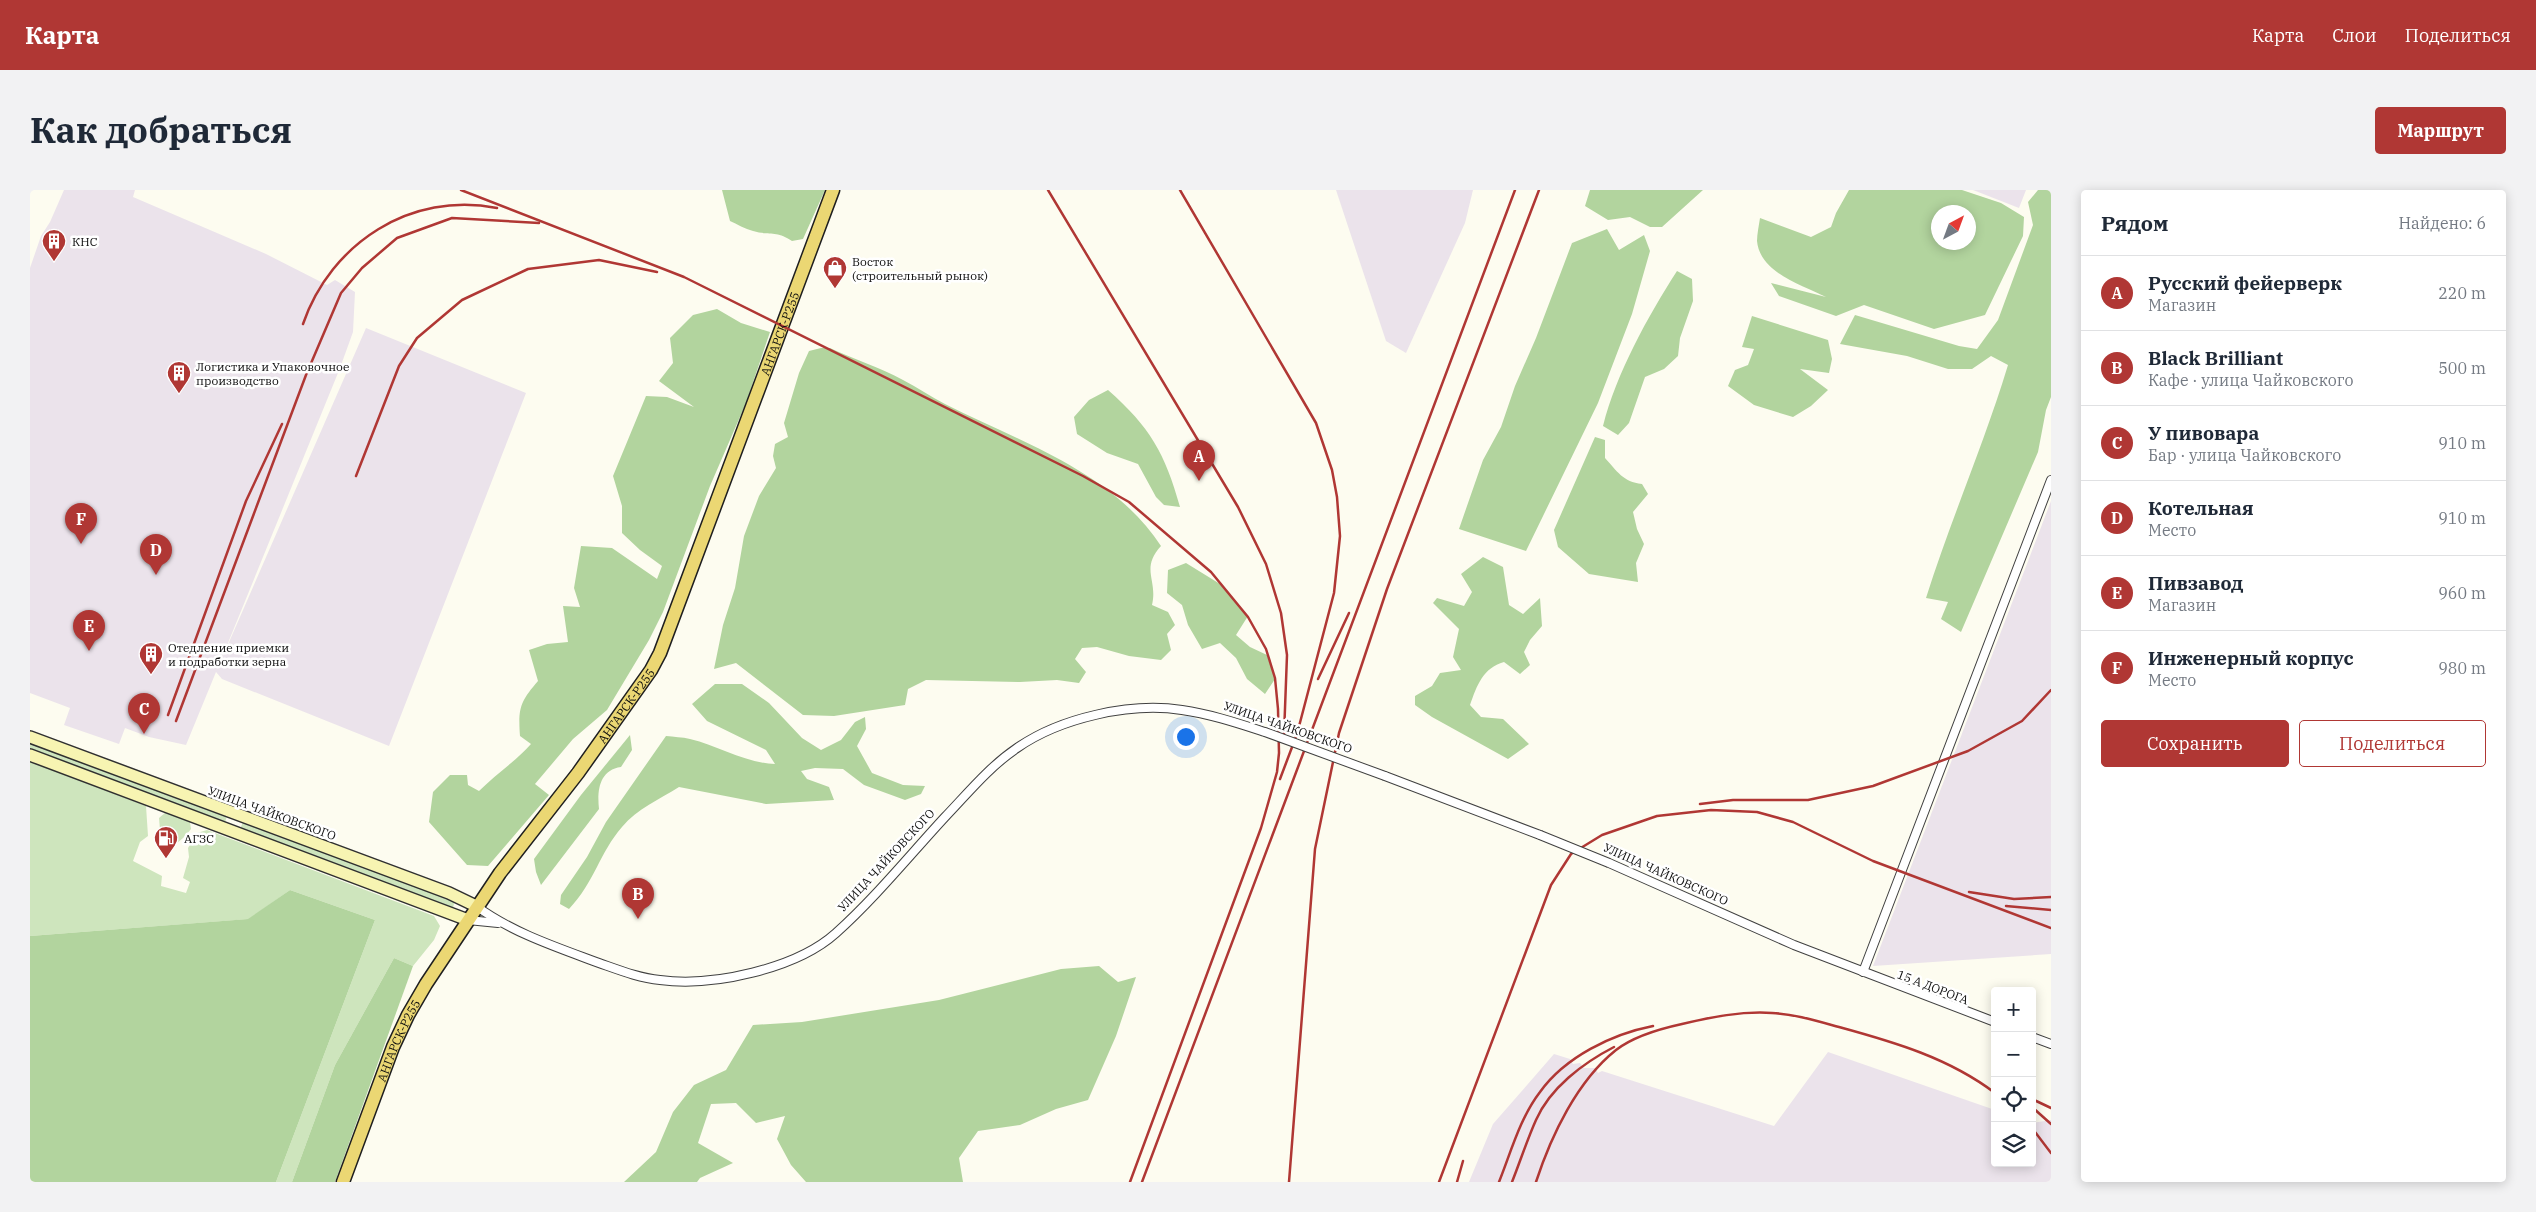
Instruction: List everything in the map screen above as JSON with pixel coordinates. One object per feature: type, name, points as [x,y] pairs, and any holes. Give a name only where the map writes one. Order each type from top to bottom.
[{"type":"main road","name":"АНГАРСК-Р255","points":[[343,1182],[392,1047],[408,1015],[476,906],[583,765],[651,670],[660,653],[832,190]]},
{"type":"main road","name":"УЛИЦА ЧАЙКОВСКОГО","points":[[30,738],[449,892],[476,906]]},
{"type":"main road","name":"УЛИЦА ЧАЙКОВСКОГО","points":[[30,755],[468,920]]},
{"type":"street","points":[[1863,972],[2051,480]]},
{"type":"street","name":"УЛИЦА ЧАЙКОВСКОГО","points":[[476,906],[500,923],[618,970],[657,980],[691,982],[742,976],[781,963],[834,934],[988,772],[1018,747],[1050,730],[1092,715],[1137,709],[1179,709],[1217,717],[1265,732],[1540,835],[1609,863],[1794,945],[1863,972]]},
{"type":"street","name":"УЛИЦА ЧАЙКОВСКОГО","points":[[468,920],[500,923]]},
{"type":"street","name":"15 А ДОРОГА","points":[[1863,972],[1991,1020]]},
{"type":"street","points":[[2036,1038],[2051,1044]]},
{"type":"shaded area","points":[[64,190],[135,190],[133,197],[266,254],[327,285],[335,280],[355,292],[353,332],[340,368],[219,665],[366,328],[526,393],[389,746],[222,679],[216,672],[186,745],[149,737],[125,728],[119,744],[64,725],[70,708],[30,693],[30,268],[41,236],[50,222]]},
{"type":"shaded area","points":[[1336,190],[1473,190],[1465,223],[1406,353],[1386,341]]},
{"type":"shaded area","points":[[1973,190],[2026,190],[2019,208]]},
{"type":"shaded area","points":[[2051,501],[2051,954],[1873,966]]},
{"type":"shaded area","points":[[1828,1052],[1991,1109],[1991,1167],[2036,1167],[2036,1122],[2051,1120],[2051,1182],[1469,1182],[1493,1124],[1554,1054],[1570,1059],[1573,1064],[1580,1063],[1584,1068],[1595,1068],[1598,1073],[1602,1071],[1774,1126]]},
{"type":"green space","points":[[722,190],[825,190],[803,239],[792,241],[777,234],[750,230],[730,221]]},
{"type":"green space","points":[[1590,190],[1703,190],[1662,227],[1650,227],[1630,217],[1608,220],[1585,206]]},
{"type":"green space","points":[[1849,190],[1962,190],[2001,203],[2024,217],[2023,236],[1985,315],[1934,329],[1864,305],[1836,316],[1779,296],[1771,283],[1826,297],[1794,282],[1774,270],[1766,262],[1760,252],[1757,241],[1760,218],[1811,237],[1831,227],[1836,213]]},
{"type":"green space","points":[[2038,190],[2051,190],[2051,397],[2046,410],[2038,452],[1961,632],[1941,619],[1948,602],[1926,598],[1989,424],[2008,365],[1991,356],[1972,369],[1948,369],[1907,356],[1840,344],[1855,315],[1959,346],[1977,349],[1998,320],[2033,225],[2028,202]]},
{"type":"green space","points":[[1607,229],[1619,250],[1644,235],[1650,251],[1632,314],[1598,403],[1526,551],[1459,529],[1483,460],[1501,427],[1515,386],[1536,338],[1572,243]]},
{"type":"green space","points":[[1677,271],[1692,279],[1693,301],[1680,338],[1678,356],[1664,369],[1645,377],[1629,423],[1618,435],[1603,426],[1616,386],[1634,346]]},
{"type":"green space","points":[[717,309],[741,323],[770,332],[746,403],[710,486],[663,612],[649,640],[607,710],[573,739],[535,784],[549,795],[488,866],[467,865],[429,822],[433,792],[450,775],[467,775],[468,785],[479,791],[531,744],[520,736],[519,726],[520,712],[524,700],[538,681],[529,650],[547,644],[568,642],[563,606],[580,607],[574,588],[581,546],[612,548],[657,579],[662,566],[640,550],[622,533],[622,506],[613,476],[646,396],[667,397],[694,407],[659,381],[673,363],[670,338],[693,315]]},
{"type":"green space","points":[[1752,316],[1828,340],[1832,359],[1829,373],[1800,369],[1828,390],[1811,406],[1793,417],[1754,405],[1728,386],[1735,370],[1748,365],[1754,349],[1742,347]]},
{"type":"green space","points":[[830,348],[894,375],[945,404],[1034,446],[1091,479],[1118,498],[1141,520],[1161,546],[1152,561],[1152,605],[1168,612],[1175,625],[1167,634],[1171,650],[1161,660],[1129,656],[1097,647],[1082,648],[1075,659],[1086,672],[1079,683],[1057,680],[1020,682],[926,680],[908,689],[905,705],[834,716],[803,715],[736,663],[714,669],[723,625],[735,588],[744,536],[759,496],[776,468],[773,456],[775,444],[788,437],[784,423],[799,373],[809,351]]},
{"type":"green space","points":[[1108,390],[1135,416],[1154,442],[1168,471],[1180,507],[1164,505],[1156,497],[1138,464],[1107,453],[1077,434],[1074,417],[1089,400]]},
{"type":"green space","points":[[1595,437],[1605,440],[1605,458],[1617,471],[1630,481],[1642,484],[1648,494],[1633,512],[1637,529],[1644,544],[1636,563],[1638,582],[1589,574],[1558,547],[1554,530]]},
{"type":"green space","points":[[1483,557],[1503,567],[1509,605],[1523,614],[1540,598],[1542,626],[1530,640],[1524,652],[1530,665],[1520,674],[1504,662],[1491,668],[1478,684],[1470,705],[1481,717],[1503,719],[1529,744],[1508,759],[1432,717],[1415,705],[1415,696],[1432,686],[1440,673],[1461,670],[1453,657],[1459,629],[1433,603],[1437,598],[1464,606],[1472,592],[1461,574]]},
{"type":"green space","points":[[1186,563],[1220,584],[1248,616],[1236,635],[1250,647],[1267,655],[1275,679],[1265,694],[1247,679],[1236,658],[1220,643],[1202,649],[1188,625],[1182,605],[1167,593],[1168,570]]},
{"type":"green space","points":[[715,684],[742,684],[769,703],[802,738],[821,750],[841,740],[855,722],[865,717],[866,729],[857,746],[872,773],[903,785],[925,786],[921,794],[905,800],[864,785],[843,769],[815,768],[801,771],[807,779],[829,787],[834,800],[766,804],[679,787],[628,821],[614,837],[578,899],[569,909],[560,904],[561,895],[587,857],[606,822],[666,736],[690,739],[753,761],[775,764],[766,750],[707,721],[692,704]]},
{"type":"green space","points":[[630,735],[632,750],[621,767],[608,772],[601,782],[599,809],[541,885],[534,859],[581,795]]},
{"type":"green space","points":[[30,741],[227,815],[225,823],[30,751]]},
{"type":"green space","points":[[30,761],[146,806],[148,836],[140,842],[133,861],[162,876],[161,886],[186,893],[190,882],[183,878],[189,857],[188,848],[197,833],[207,830],[434,916],[440,926],[434,940],[413,966],[394,958],[335,1065],[292,1182],[276,1182],[375,920],[290,890],[249,919],[30,936]]},
{"type":"green space","points":[[166,812],[190,822],[191,829],[181,840],[174,844],[161,843],[159,818]]},
{"type":"green space","points":[[244,820],[455,900],[453,908],[240,829]]},
{"type":"green space","points":[[290,890],[375,920],[276,1182],[30,1182],[30,936],[248,919]]},
{"type":"green space","points":[[394,958],[413,966],[335,1182],[292,1182],[335,1065]]},
{"type":"green space","points":[[1099,966],[1118,982],[1136,977],[1116,1036],[1088,1100],[1056,1109],[1020,1125],[978,1131],[959,1158],[963,1182],[806,1182],[791,1165],[777,1139],[785,1116],[756,1123],[736,1103],[711,1104],[698,1143],[733,1163],[700,1178],[697,1182],[624,1182],[656,1152],[673,1112],[694,1085],[726,1070],[753,1025],[802,1022],[939,1000],[1061,969]]},
{"type":"railway","points":[[461,190],[684,277],[1083,476],[1129,502],[1211,572],[1248,617],[1266,649],[1275,678],[1279,753],[1277,772],[1261,828],[1130,1182]]},
{"type":"railway","points":[[1048,190],[1238,507],[1266,564],[1281,613],[1287,655],[1284,735]]},
{"type":"railway","points":[[1180,190],[1316,423],[1332,470],[1337,497],[1340,536],[1334,593],[1297,734],[1280,779]]},
{"type":"railway","points":[[1142,1182],[1515,190]]},
{"type":"railway","points":[[1289,1182],[1315,849],[1339,733],[1387,589],[1539,190]]},
{"type":"railway","points":[[303,324],[316,295],[333,269],[354,247],[378,229],[405,216],[434,208],[465,205],[497,208]]},
{"type":"railway","points":[[176,721],[306,375],[341,293],[362,268],[397,238],[452,218],[539,223]]},
{"type":"railway","points":[[356,476],[399,366],[417,338],[462,300],[528,269],[599,260],[657,272]]},
{"type":"railway","points":[[168,715],[246,501],[282,424]]},
{"type":"railway","points":[[1318,679],[1349,613]]},
{"type":"railway","points":[[1700,804],[1733,800],[1808,800],[1873,786],[1968,751],[2022,721],[2051,690]]},
{"type":"railway","points":[[1439,1182],[1551,885],[1571,854],[1602,835],[1657,816],[1711,810],[1757,812],[1793,822],[1873,861],[2051,928]]},
{"type":"railway","points":[[1969,892],[2014,899],[2051,897]]},
{"type":"railway","points":[[2006,906],[2051,910]]},
{"type":"railway","points":[[1536,1182],[1549,1146],[1567,1110],[1589,1077],[1602,1063],[1623,1045],[1639,1037],[1665,1028],[1704,1019],[1738,1014],[1772,1013],[1814,1020],[1920,1052],[1959,1070],[1991,1090]]},
{"type":"railway","points":[[1499,1182],[1516,1136],[1527,1113],[1550,1079],[1562,1068],[1590,1049],[1622,1035],[1653,1026]]},
{"type":"railway","points":[[1512,1182],[1536,1120],[1550,1097],[1579,1069],[1614,1047]]},
{"type":"railway","points":[[2036,1101],[2051,1108]]},
{"type":"railway","points":[[2036,1111],[2051,1124]]},
{"type":"railway","points":[[2036,1133],[2051,1153]]},
{"type":"railway","points":[[1457,1182],[1463,1161]]},
{"type":"place","name":"КНС","points":[[54,262]]},
{"type":"place","name":"Восток (строительный рынок)","points":[[835,289]]},
{"type":"place","name":"Логистика и Упаковочное производство","points":[[179,394]]},
{"type":"place","name":"Русский фейерверк","points":[[1199,481]]},
{"type":"place","name":"Инженерный корпус","points":[[81,544]]},
{"type":"place","name":"Котельная","points":[[156,575]]},
{"type":"place","name":"Пивзавод","points":[[89,651]]},
{"type":"place","name":"Отедление приемки и подработки зерна","points":[[151,675]]},
{"type":"place","name":"У пивовара","points":[[144,734]]},
{"type":"place","name":"АГЗС","points":[[166,859]]},
{"type":"place","name":"Black Brilliant","points":[[638,919]]}]
